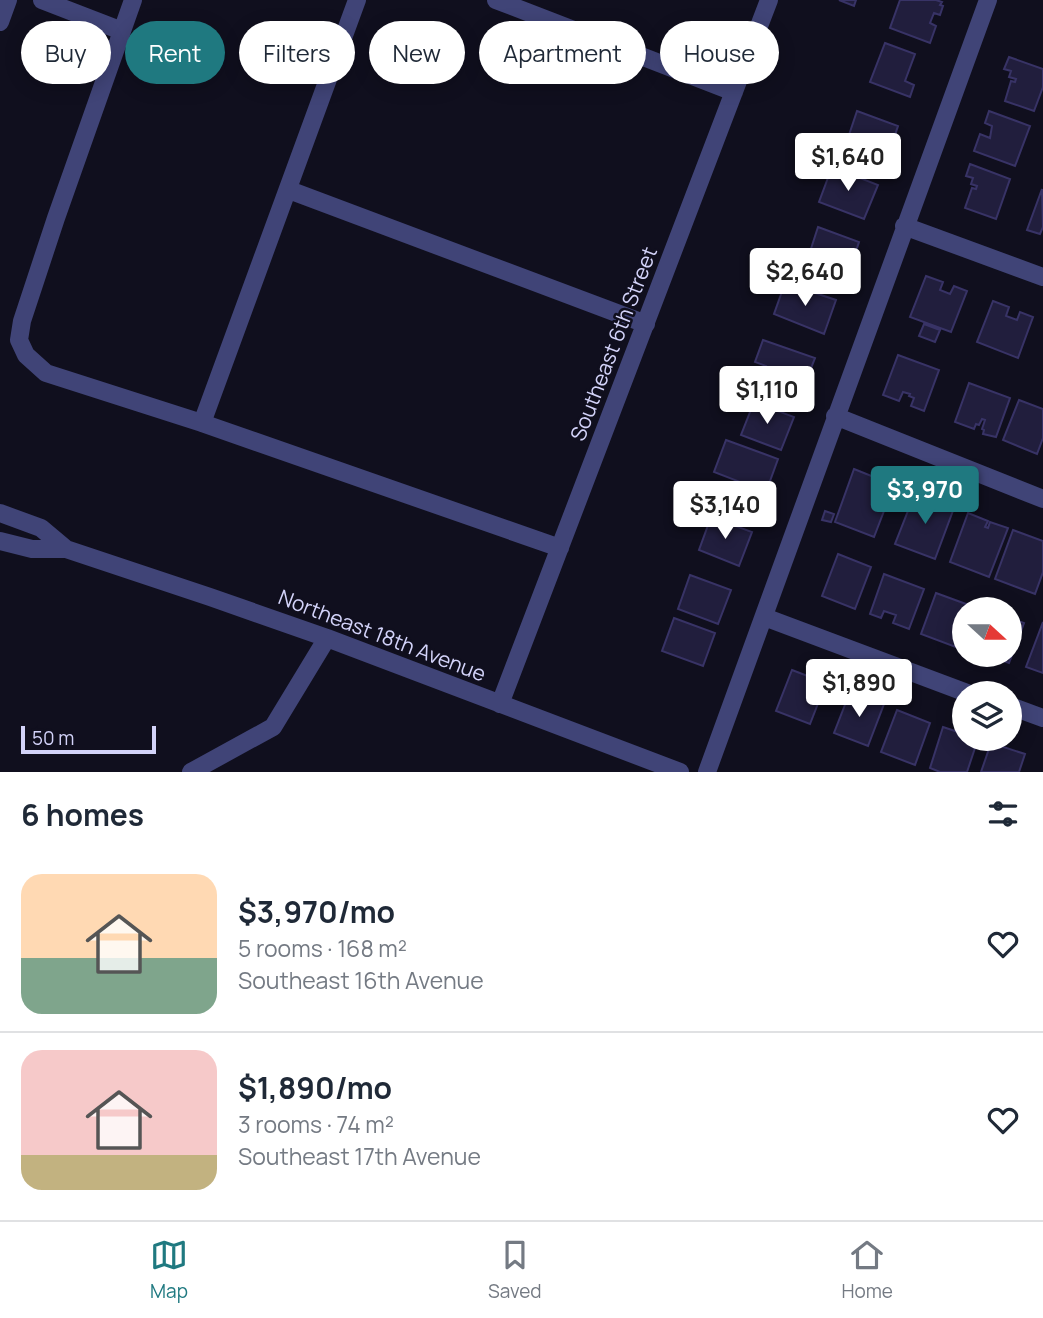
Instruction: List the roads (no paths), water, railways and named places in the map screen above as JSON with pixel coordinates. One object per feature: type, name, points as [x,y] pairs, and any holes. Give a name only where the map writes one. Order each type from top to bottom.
[{"type":"street","points":[[0,22],[8,0]]},
{"type":"street","points":[[42,0],[122,31]]},
{"type":"street","points":[[132,0],[55,218],[22,321],[19,340],[26,355],[46,373],[202,423],[560,548]]},
{"type":"street","points":[[202,423],[357,0]]},
{"type":"street","points":[[496,0],[734,92]]},
{"type":"street","name":"Southeast 6th Street","points":[[500,704],[769,0]]},
{"type":"street","points":[[707,772],[988,0]]},
{"type":"street","points":[[289,190],[646,324]]},
{"type":"street","points":[[904,226],[1043,277]]},
{"type":"street","points":[[835,415],[1043,499]]},
{"type":"street","name":"Northeast 18th Avenue","points":[[0,513],[41,528],[66,549]]},
{"type":"street","name":"Northeast 18th Avenue","points":[[0,541],[32,549],[66,549],[327,638],[680,772]]},
{"type":"street","points":[[764,617],[952,687]]},
{"type":"street","points":[[191,772],[272,727],[327,638]]},
{"type":"street","points":[[1022,710],[1043,718]]}]
